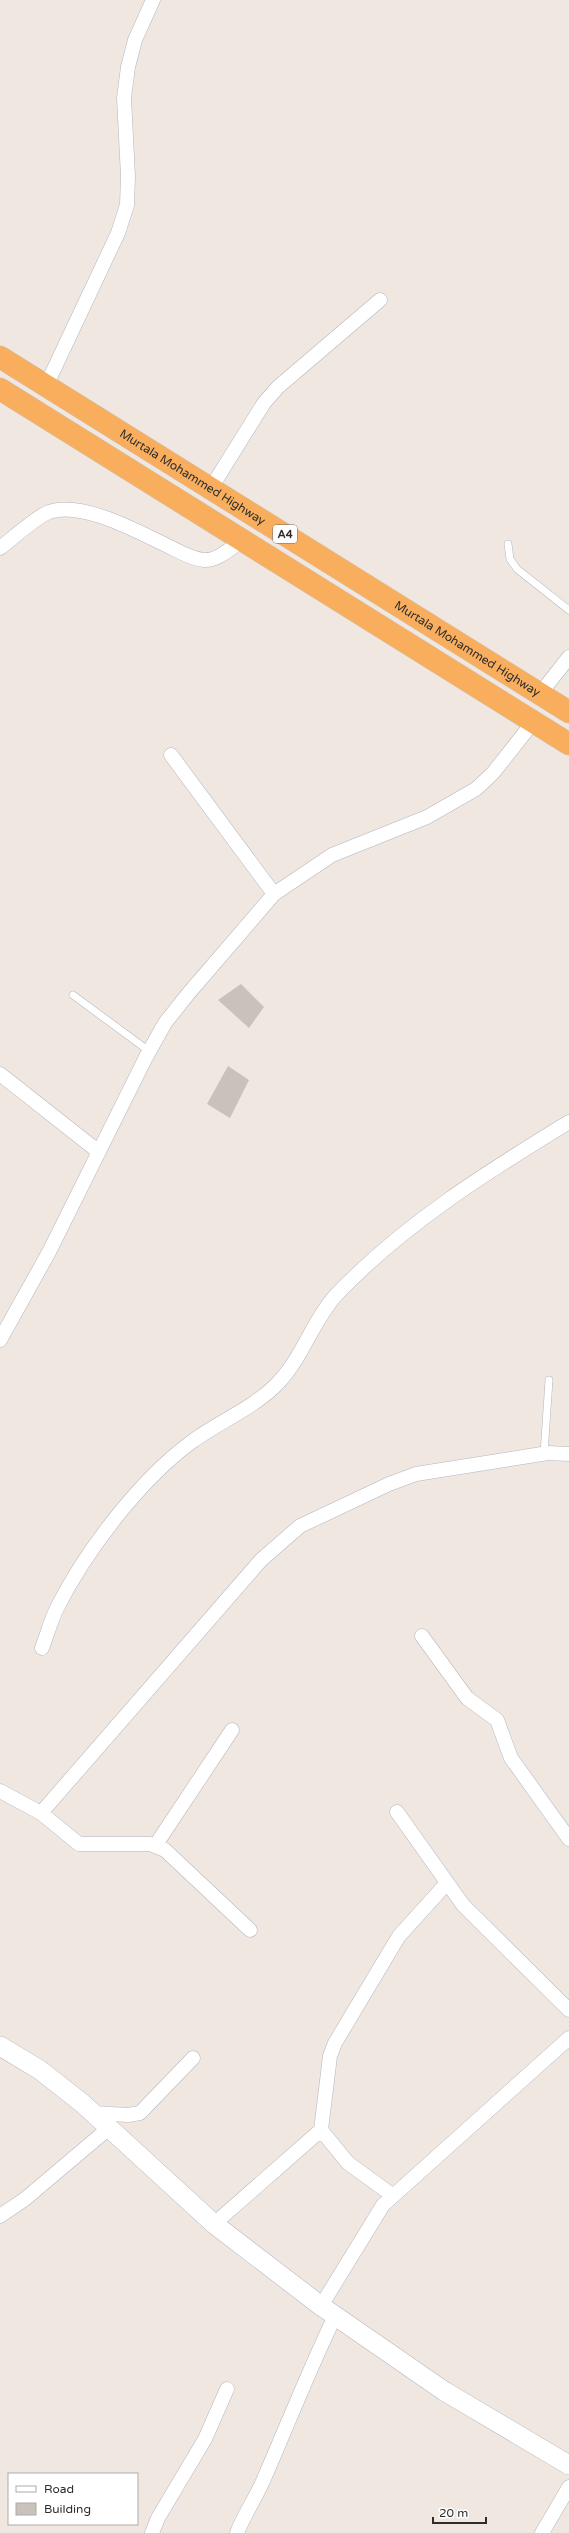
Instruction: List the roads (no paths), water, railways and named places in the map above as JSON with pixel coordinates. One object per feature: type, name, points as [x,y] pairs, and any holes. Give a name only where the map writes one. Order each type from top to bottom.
[{"type":"highway","name":"Murtala Mohammed Highway","points":[[0,357],[569,712]]},
{"type":"highway","name":"A4","points":[[0,389],[241,541],[353,607],[569,744]]},
{"type":"main road","points":[[0,2046],[40,2070],[93,2113],[214,2224],[328,2311],[444,2391],[569,2465]]},
{"type":"street","points":[[46,386],[118,233],[127,205],[128,176],[124,98],[128,67],[135,40],[153,0]]},
{"type":"street","points":[[211,488],[264,403],[278,387],[380,300]]},
{"type":"street","points":[[3,540],[49,512],[64,510],[83,511],[133,529],[187,555],[204,560],[217,557],[241,541]]},
{"type":"street","points":[[540,694],[569,657]]},
{"type":"street","points":[[0,1339],[49,1252],[165,1023],[274,894],[332,856],[427,817],[469,794],[493,773],[534,721]]},
{"type":"street","points":[[171,756],[274,894]]},
{"type":"street","points":[[0,1074],[99,1152]]},
{"type":"street","points":[[42,1648],[56,1609],[75,1576],[134,1497],[168,1461],[192,1442],[259,1401],[277,1384],[290,1368],[335,1296],[370,1262],[432,1212],[495,1166],[569,1122]]},
{"type":"street","points":[[42,1813],[261,1560],[300,1526],[350,1501],[416,1474],[544,1454],[569,1454]]},
{"type":"street","points":[[422,1636],[468,1698],[497,1720],[511,1758],[569,1839]]},
{"type":"street","points":[[155,1846],[232,1730]]},
{"type":"street","points":[[0,1791],[42,1813],[80,1844],[150,1844],[165,1850],[250,1930]]},
{"type":"street","points":[[397,1812],[463,1905],[569,2010]]},
{"type":"street","points":[[214,2224],[321,2130],[330,2056],[335,2043],[399,1936],[447,1883]]},
{"type":"street","points":[[237,2533],[245,2512],[262,2483],[305,2377],[328,2311],[370,2225],[392,2195],[568,2039]]},
{"type":"street","points":[[93,2113],[128,2115],[140,2114],[193,2058]]},
{"type":"street","points":[[0,2216],[25,2199],[109,2128]]},
{"type":"street","points":[[321,2130],[348,2163],[392,2195]]},
{"type":"street","points":[[152,2533],[158,2518],[205,2439],[227,2389]]},
{"type":"street","points":[[542,2533],[569,2487]]},
{"type":"lane","points":[[508,544],[510,559],[517,569],[569,610]]},
{"type":"lane","points":[[73,995],[149,1052]]},
{"type":"lane","points":[[544,1454],[549,1380]]}]
